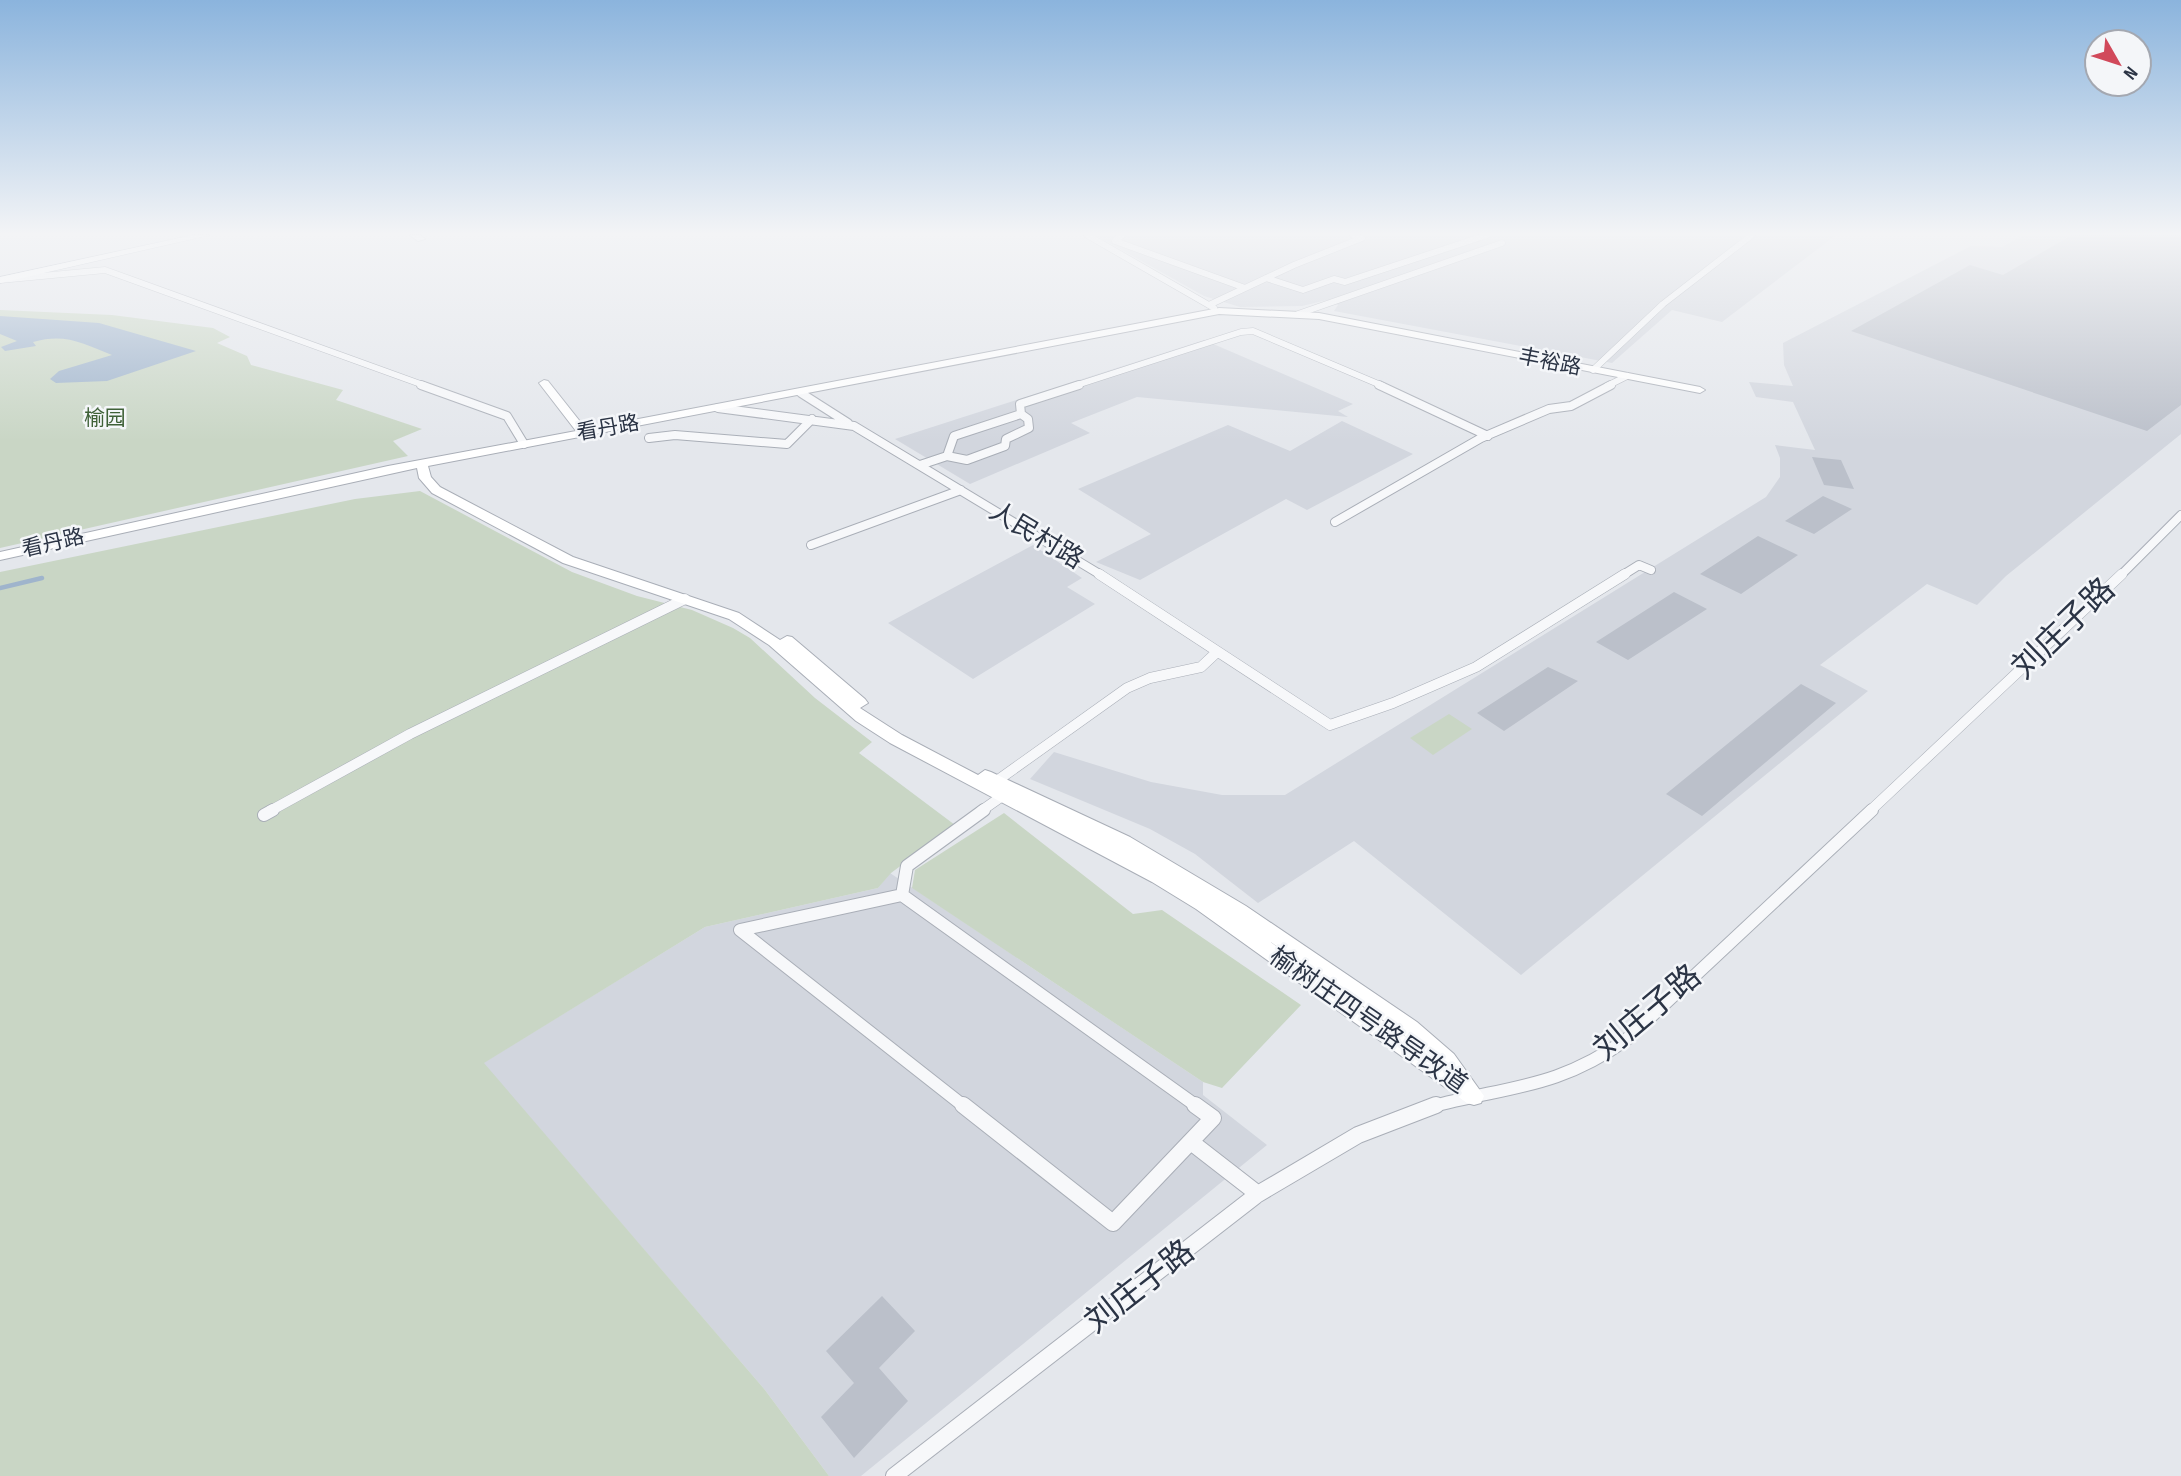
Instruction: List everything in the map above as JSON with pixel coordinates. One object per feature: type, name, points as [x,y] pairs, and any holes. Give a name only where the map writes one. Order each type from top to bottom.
[{"type":"street","points":[[198,304],[507,416],[524,444]]},
{"type":"street","name":"丰裕路","points":[[1207,304],[1214,308],[1298,314],[1700,390]]},
{"type":"street","points":[[1214,308],[1220,304]]},
{"type":"street","points":[[1298,314],[1327,304]]},
{"type":"street","points":[[1593,370],[1663,304]]},
{"type":"street","name":"看丹路","points":[[0,556],[276,492],[801,393],[1214,308]]},
{"type":"street","points":[[920,466],[947,456],[967,460],[1005,446],[1006,439],[1029,428],[1028,419],[1021,414],[1020,404],[1241,332],[1253,331],[1420,402],[1488,436]]},
{"type":"street","points":[[1335,522],[1488,436],[1549,410],[1571,406],[1627,376]]},
{"type":"street","points":[[544,383],[584,433]]},
{"type":"street","points":[[801,393],[854,426]]},
{"type":"street","name":"人民村路","points":[[718,408],[854,426],[1084,564],[1330,725],[1476,667],[1639,565],[1651,570]]},
{"type":"street","points":[[947,456],[954,436],[1021,414]]},
{"type":"street","points":[[649,438],[675,435],[787,444],[812,419]]},
{"type":"street","name":"榆树庄四号路导改道","points":[[429,463],[425,478],[436,490],[549,551],[734,616],[755,628],[861,717],[1158,877],[1202,904],[1474,1097]]},
{"type":"street","name":"榆树庄四号路导改道","points":[[429,463],[446,485],[569,551],[755,616],[877,715],[994,789]]},
{"type":"street","points":[[811,545],[961,490]]},
{"type":"street","name":"刘庄子路","points":[[894,1476],[1258,1194],[1315,1156],[1368,1128],[1423,1109],[1533,1084],[1581,1068],[1628,1039],[2084,611],[2181,515]]},
{"type":"street","points":[[264,815],[410,734],[685,599]]},
{"type":"street","points":[[902,895],[907,866],[994,789],[1127,688],[1150,678],[1201,667],[1217,652]]},
{"type":"street","points":[[902,895],[1213,1118],[1113,1223],[740,930],[902,895]]},
{"type":"street","points":[[1191,1142],[1258,1194]]},
{"type":"shaded area","points":[[1230,304],[1311,304],[1302,306],[1240,307]]},
{"type":"shaded area","points":[[1336,304],[1746,304],[1722,322],[1672,310],[1612,363],[1334,311],[1338,305]]},
{"type":"shaded area","points":[[1859,304],[2181,304],[2181,434],[2006,576],[1977,605],[1927,584],[1820,665],[1868,691],[1521,975],[1354,841],[1258,903],[1195,854],[1150,829],[1030,779],[1054,752],[1151,782],[1222,795],[1285,795],[1766,497],[1780,477],[1780,458],[1775,445],[1815,450],[1793,402],[1756,397],[1749,382],[1793,386],[1784,365],[1783,343]]},
{"type":"shaded area","points":[[1204,340],[1353,404],[1338,411],[1348,417],[1137,397],[1071,423],[1090,433],[970,484],[895,439]]},
{"type":"shaded area","points":[[1342,421],[1413,454],[1307,510],[1286,499],[1140,580],[1096,562],[1151,534],[1078,489],[1228,425],[1290,451]]},
{"type":"shaded area","points":[[1033,545],[1082,578],[1067,587],[1095,604],[973,679],[888,623]]},
{"type":"shaded area","points":[[890,873],[1203,1082],[1203,1095],[1267,1145],[861,1476],[829,1476],[765,1390],[483,1063],[705,927],[878,888]]},
{"type":"green space","name":"榆园","points":[[0,310],[112,315],[213,328],[230,337],[217,343],[247,356],[251,365],[343,390],[336,400],[422,429],[393,441],[408,456],[0,548]]},
{"type":"green space","points":[[420,491],[572,572],[637,596],[692,610],[750,638],[815,698],[872,742],[859,753],[955,825],[891,873],[878,888],[705,927],[484,1063],[765,1390],[829,1476],[0,1476],[0,572],[355,499]]},
{"type":"green space","points":[[1449,714],[1472,729],[1433,755],[1410,738]]},
{"type":"green space","points":[[1004,813],[1133,914],[1162,910],[1301,1005],[1222,1088],[1203,1082],[912,888],[915,870]]},
{"type":"water","points":[[0,316],[99,323],[196,351],[107,381],[56,383],[50,379],[59,371],[112,355],[64,339],[44,339],[33,342],[36,346],[5,351],[1,347],[17,341],[0,334]]},
{"type":"building","points":[[1900,304],[2181,304],[2181,405],[2147,431],[1851,331]]},
{"type":"building","points":[[1812,457],[1841,460],[1854,489],[1824,485]]},
{"type":"building","points":[[1823,496],[1852,509],[1814,534],[1785,521]]},
{"type":"building","points":[[1758,536],[1798,555],[1741,594],[1700,574]]},
{"type":"building","points":[[1674,592],[1707,609],[1628,660],[1596,642]]},
{"type":"building","points":[[1548,667],[1578,681],[1504,731],[1477,713]]},
{"type":"building","points":[[1801,684],[1836,703],[1702,816],[1666,794]]},
{"type":"building","points":[[882,1296],[915,1331],[879,1368],[908,1401],[854,1458],[821,1417],[854,1383],[826,1351]]},
{"type":"waterway","points":[[0,588],[42,578]]}]
